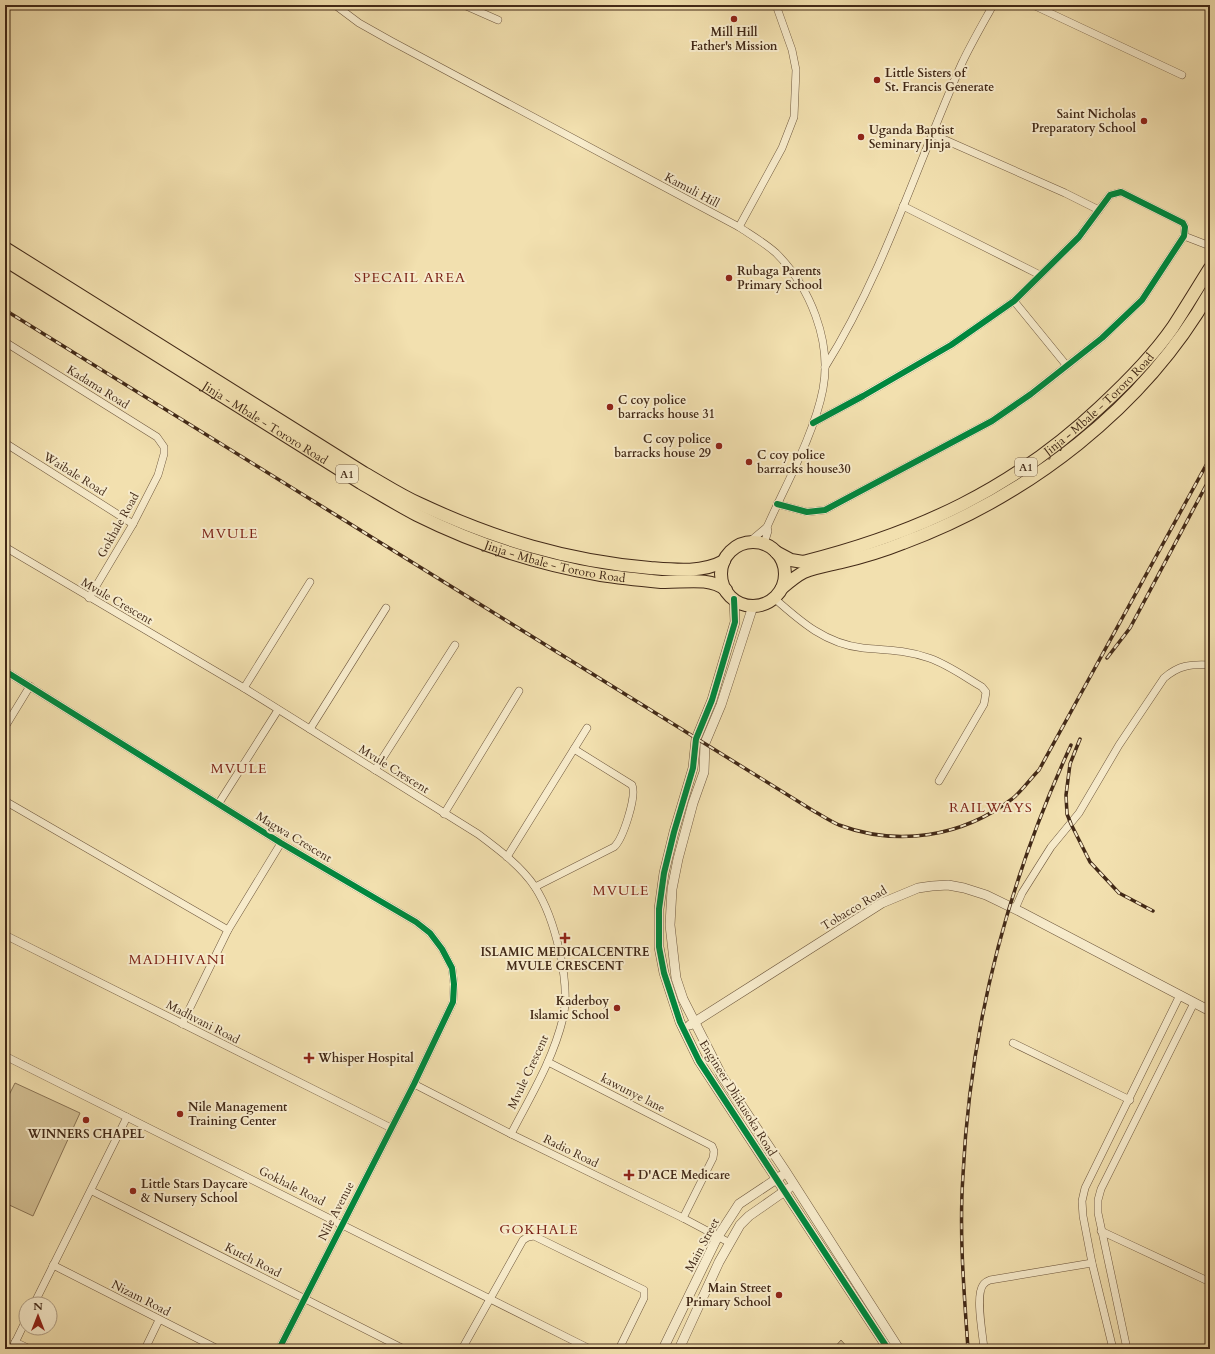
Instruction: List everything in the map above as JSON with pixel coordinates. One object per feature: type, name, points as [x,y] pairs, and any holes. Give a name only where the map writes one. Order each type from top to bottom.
[{"type":"highway","name":"Jinja - Mbale - Tororo Road","points":[[5,248],[364,472],[419,504],[501,537],[575,559],[616,565],[689,570],[703,570],[724,561]]},
{"type":"highway","name":"Jinja - Mbale - Tororo Road","points":[[5,260],[362,483],[417,515],[498,549],[556,566],[618,578],[663,582],[706,582],[720,586],[730,595]]},
{"type":"highway","name":"Jinja - Mbale - Tororo Road","points":[[776,552],[791,560],[803,562],[880,540],[951,511],[1017,473],[1080,426],[1120,389],[1145,362],[1172,327],[1210,268]]},
{"type":"highway","name":"Jinja - Mbale - Tororo Road","points":[[782,588],[805,572],[864,556],[903,543],[939,528],[1027,482],[1062,457],[1096,429],[1127,398],[1156,367],[1183,334],[1210,292]]},
{"type":"highway","name":"A1","points":[[724,561],[730,552],[738,546],[748,543],[764,544],[776,552]]},
{"type":"highway","points":[[776,552],[784,565],[785,573],[782,588]]},
{"type":"highway","points":[[724,561],[722,581],[730,595]]},
{"type":"highway","name":"A1","points":[[730,595],[743,604],[753,606],[768,603],[782,588]]},
{"type":"street","name":"Kamuli Hill","points":[[335,5],[359,23],[391,41],[739,227],[775,253],[792,271],[805,292],[819,327],[825,367],[823,388],[813,423],[767,527],[748,543]]},
{"type":"street","points":[[464,5],[498,20]]},
{"type":"street","points":[[739,227],[782,148],[794,117],[796,70],[792,50],[776,5]]},
{"type":"street","points":[[825,367],[851,323],[880,262],[963,62],[992,6],[995,5]]},
{"type":"street","points":[[1033,5],[1182,75]]},
{"type":"street","points":[[934,135],[1099,210]]},
{"type":"street","points":[[777,504],[798,511],[816,512],[846,500],[992,422],[1102,338],[1142,300],[1184,236],[1185,227],[1183,223],[1121,192],[1110,195],[1079,238],[1014,301],[951,345],[813,423]]},
{"type":"street","points":[[903,206],[1040,275]]},
{"type":"street","points":[[1184,236],[1210,246]]},
{"type":"street","points":[[1014,301],[1067,366]]},
{"type":"street","name":"Kadama Road","points":[[5,342],[157,437],[164,447],[163,460]]},
{"type":"street","name":"Waibale Road","points":[[5,443],[133,524]]},
{"type":"street","name":"Gokhale Road","points":[[89,598],[133,524],[158,475],[163,460]]},
{"type":"street","name":"Kamuli Hill","points":[[764,544],[768,531],[767,527]]},
{"type":"street","name":"Mvule Crescent","points":[[5,547],[89,598],[244,688],[478,834],[507,857],[535,887],[555,935],[562,971],[563,1017],[548,1062],[511,1134]]},
{"type":"street","points":[[244,688],[310,582]]},
{"type":"street","name":"Engineer Dhikusoka Road","points":[[730,595],[735,622],[712,700],[696,739],[693,768],[674,832],[661,890],[659,909],[659,947],[672,999],[699,1061],[888,1349]]},
{"type":"street","points":[[774,598],[812,631],[826,638],[852,646],[902,650],[930,658],[982,687],[986,692],[984,704],[939,781]]},
{"type":"street","name":"Engineer Dhikusoka Road","points":[[753,606],[721,705],[705,744],[704,772],[685,831],[672,889],[670,925],[676,978],[683,999],[722,1076],[786,1172],[899,1349]]},
{"type":"street","points":[[310,729],[386,608]]},
{"type":"street","points":[[375,770],[454,645]]},
{"type":"street","points":[[1015,909],[1022,893],[1047,853],[1079,813],[1119,745],[1164,678],[1172,671],[1183,666],[1210,665]]},
{"type":"street","name":"Magwa Crescent","points":[[5,671],[281,843],[416,922],[430,932],[442,949],[452,968],[454,984],[453,1002],[414,1084]]},
{"type":"street","points":[[5,727],[30,686]]},
{"type":"street","points":[[444,814],[519,691]]},
{"type":"street","points":[[219,803],[278,710]]},
{"type":"street","points":[[507,857],[587,728]]},
{"type":"street","points":[[535,887],[614,847],[619,842],[633,798],[632,785],[574,749]]},
{"type":"street","points":[[5,801],[228,930]]},
{"type":"street","points":[[182,1024],[228,930],[281,843]]},
{"type":"street","name":"Tobacco Road","points":[[684,1029],[694,1021],[882,903],[918,888],[948,885],[986,895],[1210,1011]]},
{"type":"street","name":"Madhvani Road","points":[[5,935],[391,1128]]},
{"type":"street","points":[[1113,1349],[1092,1263],[1082,1201],[1084,1188],[1130,1100],[1180,995]]},
{"type":"street","points":[[1118,1349],[1126,1348],[1101,1232],[1098,1200],[1101,1189],[1152,1084],[1194,1003]]},
{"type":"street","points":[[1013,1043],[1130,1100]]},
{"type":"street","name":"Gokhale Road","points":[[5,1056],[590,1349]]},
{"type":"street","name":"kawunye lane","points":[[548,1062],[708,1143],[714,1152],[713,1158],[683,1218]]},
{"type":"street","points":[[1140,1077],[1152,1084]]},
{"type":"street","name":"Nile Avenue","points":[[279,1349],[414,1084]]},
{"type":"street","name":"Radio Road","points":[[414,1084],[511,1134],[683,1218],[717,1238],[730,1243]]},
{"type":"street","points":[[38,1296],[92,1191],[127,1116]]},
{"type":"street","points":[[1119,1121],[1132,1127]]},
{"type":"street","name":"Main Street","points":[[663,1349],[717,1238],[739,1204],[786,1172]]},
{"type":"street","name":"Main Street","points":[[679,1349],[740,1225],[749,1216],[793,1184]]},
{"type":"street","name":"Kutch Road","points":[[92,1191],[404,1349]]},
{"type":"street","points":[[1101,1232],[1210,1282]]},
{"type":"street","points":[[462,1349],[523,1240],[534,1236],[644,1290],[644,1298],[619,1349]]},
{"type":"street","points":[[984,1349],[980,1290],[985,1282],[1092,1263]]},
{"type":"street","name":"Nizam Road","points":[[53,1265],[218,1349]]},
{"type":"street","points":[[1099,1289],[1113,1285]]},
{"type":"street","points":[[145,1349],[159,1320]]},
{"type":"street","points":[[12,1349],[18,1336]]},
{"type":"street","points":[[15,1342],[30,1349]]},
{"type":"shaded area","points":[[15,1083],[80,1113],[33,1216],[5,1203],[5,1103]]},
{"type":"shaded area","points":[[841,1340],[849,1349],[833,1349]]},
{"type":"railway","points":[[5,310],[812,810],[839,825],[861,832],[884,836],[929,834],[951,830],[972,822],[993,812],[1012,799],[1039,770],[1210,458]]},
{"type":"railway","points":[[1107,658],[1130,628],[1210,478]]},
{"type":"railway","points":[[1080,739],[1070,764],[1066,795],[1067,814],[1071,824],[1090,862],[1119,893],[1153,911]]},
{"type":"railway","points":[[968,1349],[962,1262],[962,1197],[967,1119],[974,1064],[996,955],[1011,901],[1029,848],[1071,745]]},
{"type":"cycle path","points":[[777,504],[807,512],[825,510],[992,421],[1031,394],[1102,338],[1142,300],[1184,236],[1185,227],[1183,223],[1121,192],[1110,195],[1079,237],[1014,301],[951,345],[813,423]]},
{"type":"cycle path","points":[[734,599],[735,622],[712,700],[696,739],[693,768],[674,832],[664,873],[659,909],[659,947],[664,973],[680,1022],[699,1061],[888,1349]]},
{"type":"cycle path","points":[[5,671],[281,843],[416,922],[430,933],[442,949],[452,968],[454,984],[453,1002],[414,1084],[279,1349]]},
{"type":"place","name":"Mill Hill Father's Mission","points":[[734,19]]},
{"type":"place","name":"Little Sisters of St. Francis Generate","points":[[877,80]]},
{"type":"place","name":"Saint Nicholas Preparatory School","points":[[1144,121]]},
{"type":"place","name":"Uganda Baptist Seminary Jinja","points":[[861,137]]},
{"type":"place","name":"Rubaga Parents Primary School","points":[[729,278]]},
{"type":"place","name":"C coy police barracks house 31","points":[[610,407]]},
{"type":"place","name":"C coy police barracks house 29","points":[[719,446]]},
{"type":"place","name":"C coy police barracks house30","points":[[749,462]]},
{"type":"place","name":"ISLAMIC MEDICALCENTRE MVULE CRESCENT","points":[[565,938]]},
{"type":"place","name":"Kaderboy Islamic School","points":[[617,1008]]},
{"type":"place","name":"Whisper Hospital","points":[[309,1058]]},
{"type":"place","name":"Nile Management Training Center","points":[[180,1114]]},
{"type":"place","name":"WINNERS CHAPEL","points":[[86,1120]]},
{"type":"place","name":"D'ACE Medicare","points":[[629,1175]]},
{"type":"place","name":"Little Stars Daycare & Nursery School","points":[[133,1191]]},
{"type":"place","name":"Main Street Primary School","points":[[779,1295]]},
{"type":"district","name":"SPECAIL AREA","points":[[410,277]]},
{"type":"district","name":"MVULE","points":[[230,533]]},
{"type":"district","name":"MVULE","points":[[239,768]]},
{"type":"district","name":"RAILWAYS","points":[[991,807]]},
{"type":"district","name":"MVULE","points":[[621,890]]},
{"type":"district","name":"MADHIVANI","points":[[177,959]]},
{"type":"district","name":"GOKHALE","points":[[539,1229]]}]
